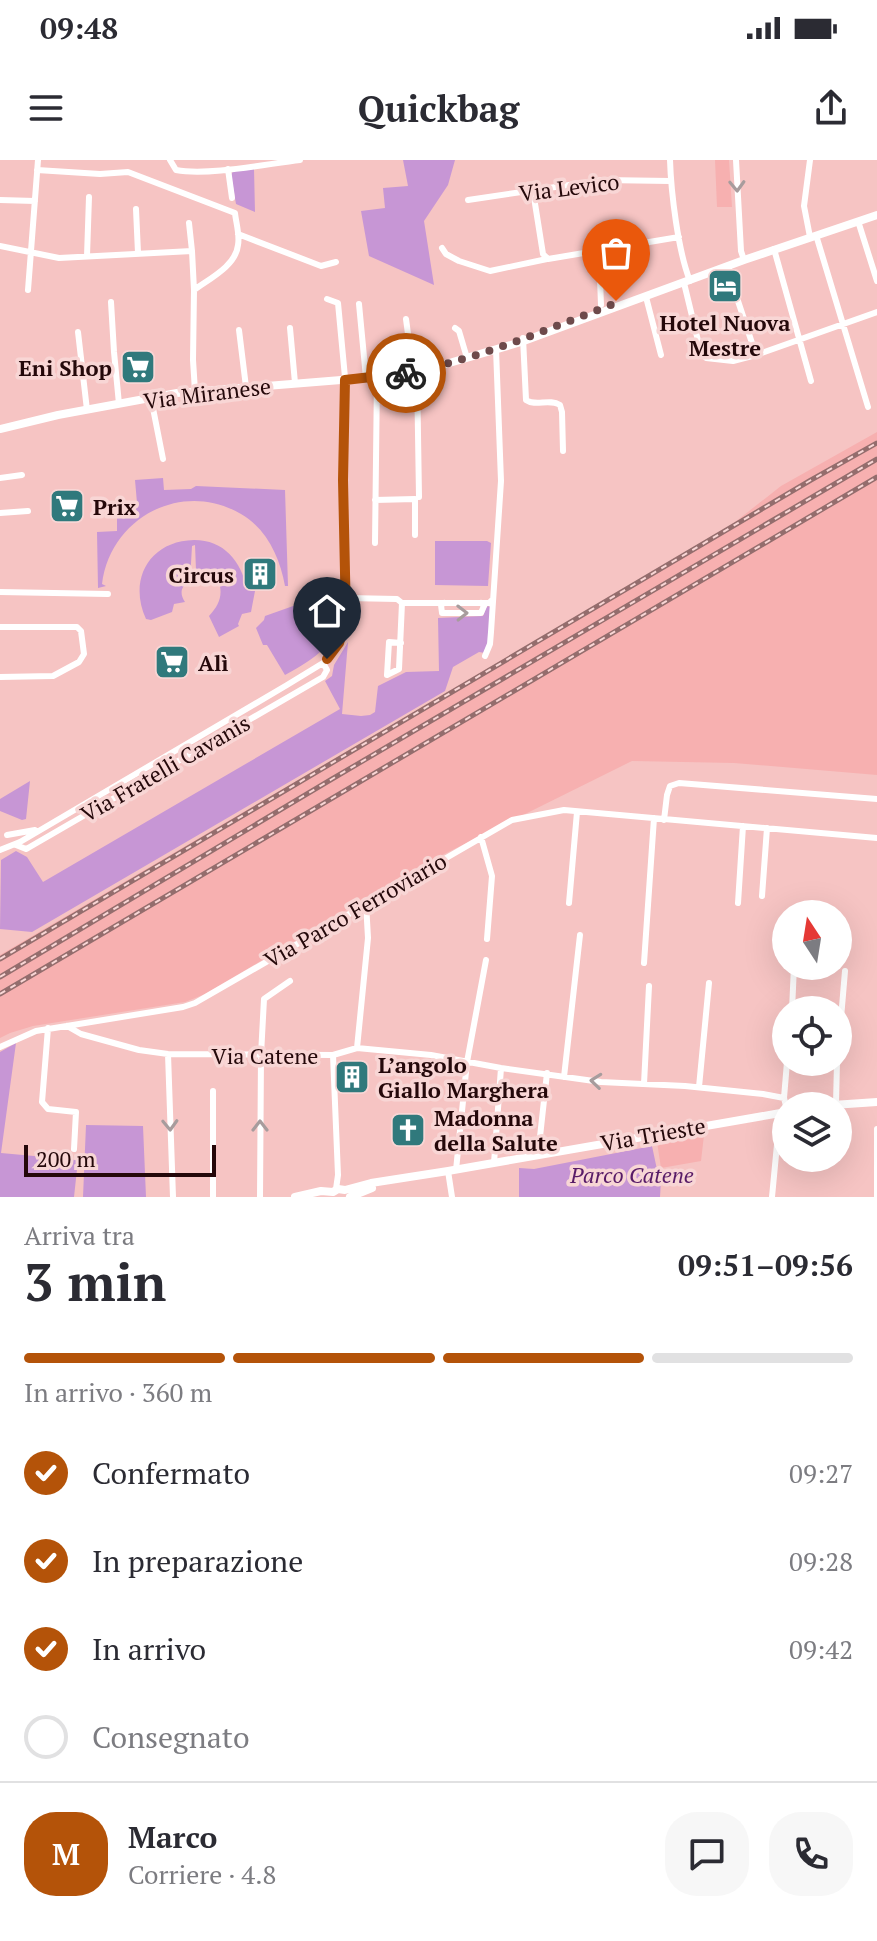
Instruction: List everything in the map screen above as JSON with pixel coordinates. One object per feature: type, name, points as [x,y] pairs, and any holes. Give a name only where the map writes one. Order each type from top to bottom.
[{"type":"street","points":[[28,290],[38,160]]},
{"type":"street","points":[[170,160],[174,168],[180,171],[300,160]]},
{"type":"street","points":[[670,160],[683,281],[702,356],[731,361],[756,355],[877,312]]},
{"type":"street","points":[[736,160],[744,260]]},
{"type":"street","points":[[810,160],[804,206],[868,407]]},
{"type":"street","points":[[228,169],[232,198]]},
{"type":"street","points":[[37,170],[100,174],[128,172],[235,213],[238,249],[232,261],[194,290]]},
{"type":"street","name":"Via Levico","points":[[468,200],[603,180],[670,181]]},
{"type":"street","points":[[533,191],[541,248],[543,256],[549,259]]},
{"type":"street","points":[[87,256],[89,197]]},
{"type":"street","points":[[0,200],[35,201]]},
{"type":"street","points":[[136,209],[138,253]]},
{"type":"street","points":[[756,355],[728,266],[877,215]]},
{"type":"street","points":[[858,221],[877,281]]},
{"type":"street","points":[[189,223],[194,290],[195,391]]},
{"type":"street","points":[[238,234],[321,266],[336,262]]},
{"type":"street","points":[[442,248],[459,261],[490,271],[679,237]]},
{"type":"street","points":[[0,246],[59,258],[192,251]]},
{"type":"street","points":[[774,249],[811,381]]},
{"type":"street","points":[[583,321],[600,312],[602,307],[599,251]]},
{"type":"street","name":"Via Miranese","points":[[524,340],[728,266]]},
{"type":"street","points":[[645,294],[661,355]]},
{"type":"street","name":"Via Fratelli Cavanis","points":[[3,848],[16,845],[315,669],[333,653],[343,634],[347,598],[343,480],[345,380],[338,303],[327,299]]},
{"type":"street","name":"Via Miranese","points":[[111,302],[119,404]]},
{"type":"street","points":[[359,304],[366,378]]},
{"type":"street","points":[[602,307],[605,310],[618,304]]},
{"type":"street","name":"Via Miranese","points":[[0,429],[195,391],[345,380],[415,371],[501,348],[567,324],[602,307]]},
{"type":"street","points":[[406,319],[415,371],[419,497]]},
{"type":"street","name":"Via Miranese","points":[[290,328],[295,383]]},
{"type":"street","points":[[455,328],[459,331],[467,358]]},
{"type":"street","points":[[239,330],[246,387]]},
{"type":"street","points":[[78,332],[87,410]]},
{"type":"street","points":[[524,340],[526,400],[560,405],[563,451]]},
{"type":"street","points":[[485,656],[490,642],[498,543],[501,348]]},
{"type":"street","points":[[375,543],[377,377]]},
{"type":"street","points":[[151,398],[163,459]]},
{"type":"street","points":[[0,478],[22,475]]},
{"type":"street","points":[[375,500],[415,499],[415,535]]},
{"type":"street","points":[[0,513],[28,511]]},
{"type":"street","points":[[0,592],[108,594]]},
{"type":"street","points":[[347,598],[397,599],[402,603],[489,603],[493,599]]},
{"type":"street","points":[[401,643],[389,642],[387,675],[399,669],[401,643],[402,603]]},
{"type":"street","points":[[0,627],[77,627],[81,631],[84,654],[79,662],[53,676],[0,677]]},
{"type":"street","name":"Via Fratelli Cavanis","points":[[16,845],[28,848],[325,676],[323,663]]},
{"type":"street","points":[[314,682],[318,676],[315,669]]},
{"type":"street","points":[[664,820],[670,786],[679,783],[877,799]]},
{"type":"street","name":"Via Parco Ferroviario","points":[[0,1047],[26,1034],[48,1028],[195,1003],[512,820],[564,810],[877,838]]},
{"type":"street","points":[[569,903],[577,812]]},
{"type":"street","points":[[644,963],[654,818]]},
{"type":"street","name":"Via Fratelli Cavanis","points":[[7,835],[46,826]]},
{"type":"street","points":[[738,903],[743,826]]},
{"type":"street","points":[[762,896],[767,828]]},
{"type":"street","points":[[0,830],[7,835],[9,842],[3,848]]},
{"type":"street","points":[[481,837],[492,876],[487,939]]},
{"type":"street","points":[[357,1048],[368,938],[366,903]]},
{"type":"street","points":[[564,1077],[580,935]]},
{"type":"street","points":[[452,1197],[452,1171],[467,1062],[486,960]]},
{"type":"street","points":[[260,1197],[264,999],[290,981]]},
{"type":"street","points":[[699,1087],[709,983]]},
{"type":"street","points":[[644,1084],[649,986]]},
{"type":"street","name":"Via Catene","points":[[67,1026],[81,1034],[139,1050],[168,1054],[333,1055],[357,1048],[431,1055],[601,1082],[763,1094],[772,1100]]},
{"type":"street","points":[[48,1028],[42,1102],[48,1109],[76,1112],[74,1149]]},
{"type":"street","points":[[168,1054],[173,1197]]},
{"type":"street","points":[[333,1055],[341,1194]]},
{"type":"street","points":[[494,1163],[501,1068]]},
{"type":"street","points":[[538,1155],[547,1073]]},
{"type":"street","points":[[213,1091],[213,1197]]},
{"type":"street","points":[[852,1103],[877,1102]]},
{"type":"street","name":"Via Trieste","points":[[295,1197],[321,1191],[341,1194],[374,1187],[379,1183],[772,1109]]},
{"type":"street","points":[[877,1129],[877,1197]]},
{"type":"street","points":[[772,1197],[775,1172]]},
{"type":"street","name":"Via Trieste","points":[[308,1195],[321,1197]]},
{"type":"shaded area","points":[[715,160],[729,160],[732,207],[717,207]]},
{"type":"shaded area","points":[[877,432],[877,775],[734,763],[632,761],[424,864],[205,994],[185,1002],[33,1026],[0,1038],[0,955],[730,526],[781,486]]},
{"type":"shaded area","points":[[704,1135],[701,1161],[661,1168],[657,1142]]},
{"type":"green space","points":[[403,160],[455,160],[448,185],[424,221],[434,285],[369,256],[361,211],[385,208],[383,188],[408,186]]},
{"type":"green space","points":[[254,169],[255,212],[236,204],[231,175],[233,171]]},
{"type":"green space","points":[[163,478],[164,490],[196,486],[285,490],[288,586],[285,586],[271,545],[250,520],[218,504],[196,501],[173,503],[152,511],[134,524],[119,540],[108,561],[102,584],[106,586],[98,588],[97,532],[117,531],[117,505],[137,503],[135,480]]},
{"type":"green space","points":[[194,540],[214,544],[230,554],[247,589],[255,591],[251,612],[242,614],[239,626],[219,637],[209,616],[219,600],[219,582],[215,583],[208,573],[196,570],[195,545],[192,546],[190,581],[182,590],[185,602],[174,604],[172,612],[151,620],[146,619],[141,604],[141,577],[154,555],[178,542]]},
{"type":"green space","points":[[435,541],[491,543],[488,586],[435,585]]},
{"type":"green space","points":[[338,601],[335,628],[325,647],[285,675],[267,645],[263,645],[256,628],[265,616],[296,605]]},
{"type":"green space","points":[[488,606],[489,638],[485,653],[479,652],[453,667],[445,691],[32,932],[0,929],[1,860],[16,851],[27,857],[43,882],[340,709],[325,681],[332,676],[334,665],[348,642],[342,714],[370,715],[375,712],[378,686],[406,672],[439,671],[438,618],[483,616]]},
{"type":"green space","points":[[30,781],[26,819],[0,811],[0,799]]},
{"type":"green space","points":[[16,1043],[1,1153],[78,1160],[74,1197],[0,1197],[0,1052]]},
{"type":"green space","points":[[86,1125],[143,1126],[146,1197],[83,1197]]},
{"type":"green space","name":"Parco Catene","points":[[652,1146],[661,1180],[660,1197],[519,1197],[519,1168],[534,1169]]},
{"type":"railway","points":[[0,959],[877,443]]},
{"type":"railway","points":[[0,977],[877,459]]},
{"type":"railway","points":[[0,994],[877,477]]},
{"type":"way so far","points":[[406,373],[505,347],[567,324],[616,301]]},
{"type":"place","name":"Hotel Nuova Mestre","points":[[725,286]]},
{"type":"place","name":"Eni Shop","points":[[138,367]]},
{"type":"place","name":"Prix","points":[[67,506]]},
{"type":"place","name":"Circus","points":[[260,574]]},
{"type":"place","name":"Alì","points":[[172,662]]},
{"type":"place","name":"L’angolo Giallo Marghera","points":[[352,1077]]},
{"type":"place","name":"Madonna della Salute","points":[[408,1130]]},
{"type":"route","points":[[327,659],[339,643],[346,619],[343,480],[345,380],[406,373]]}]
